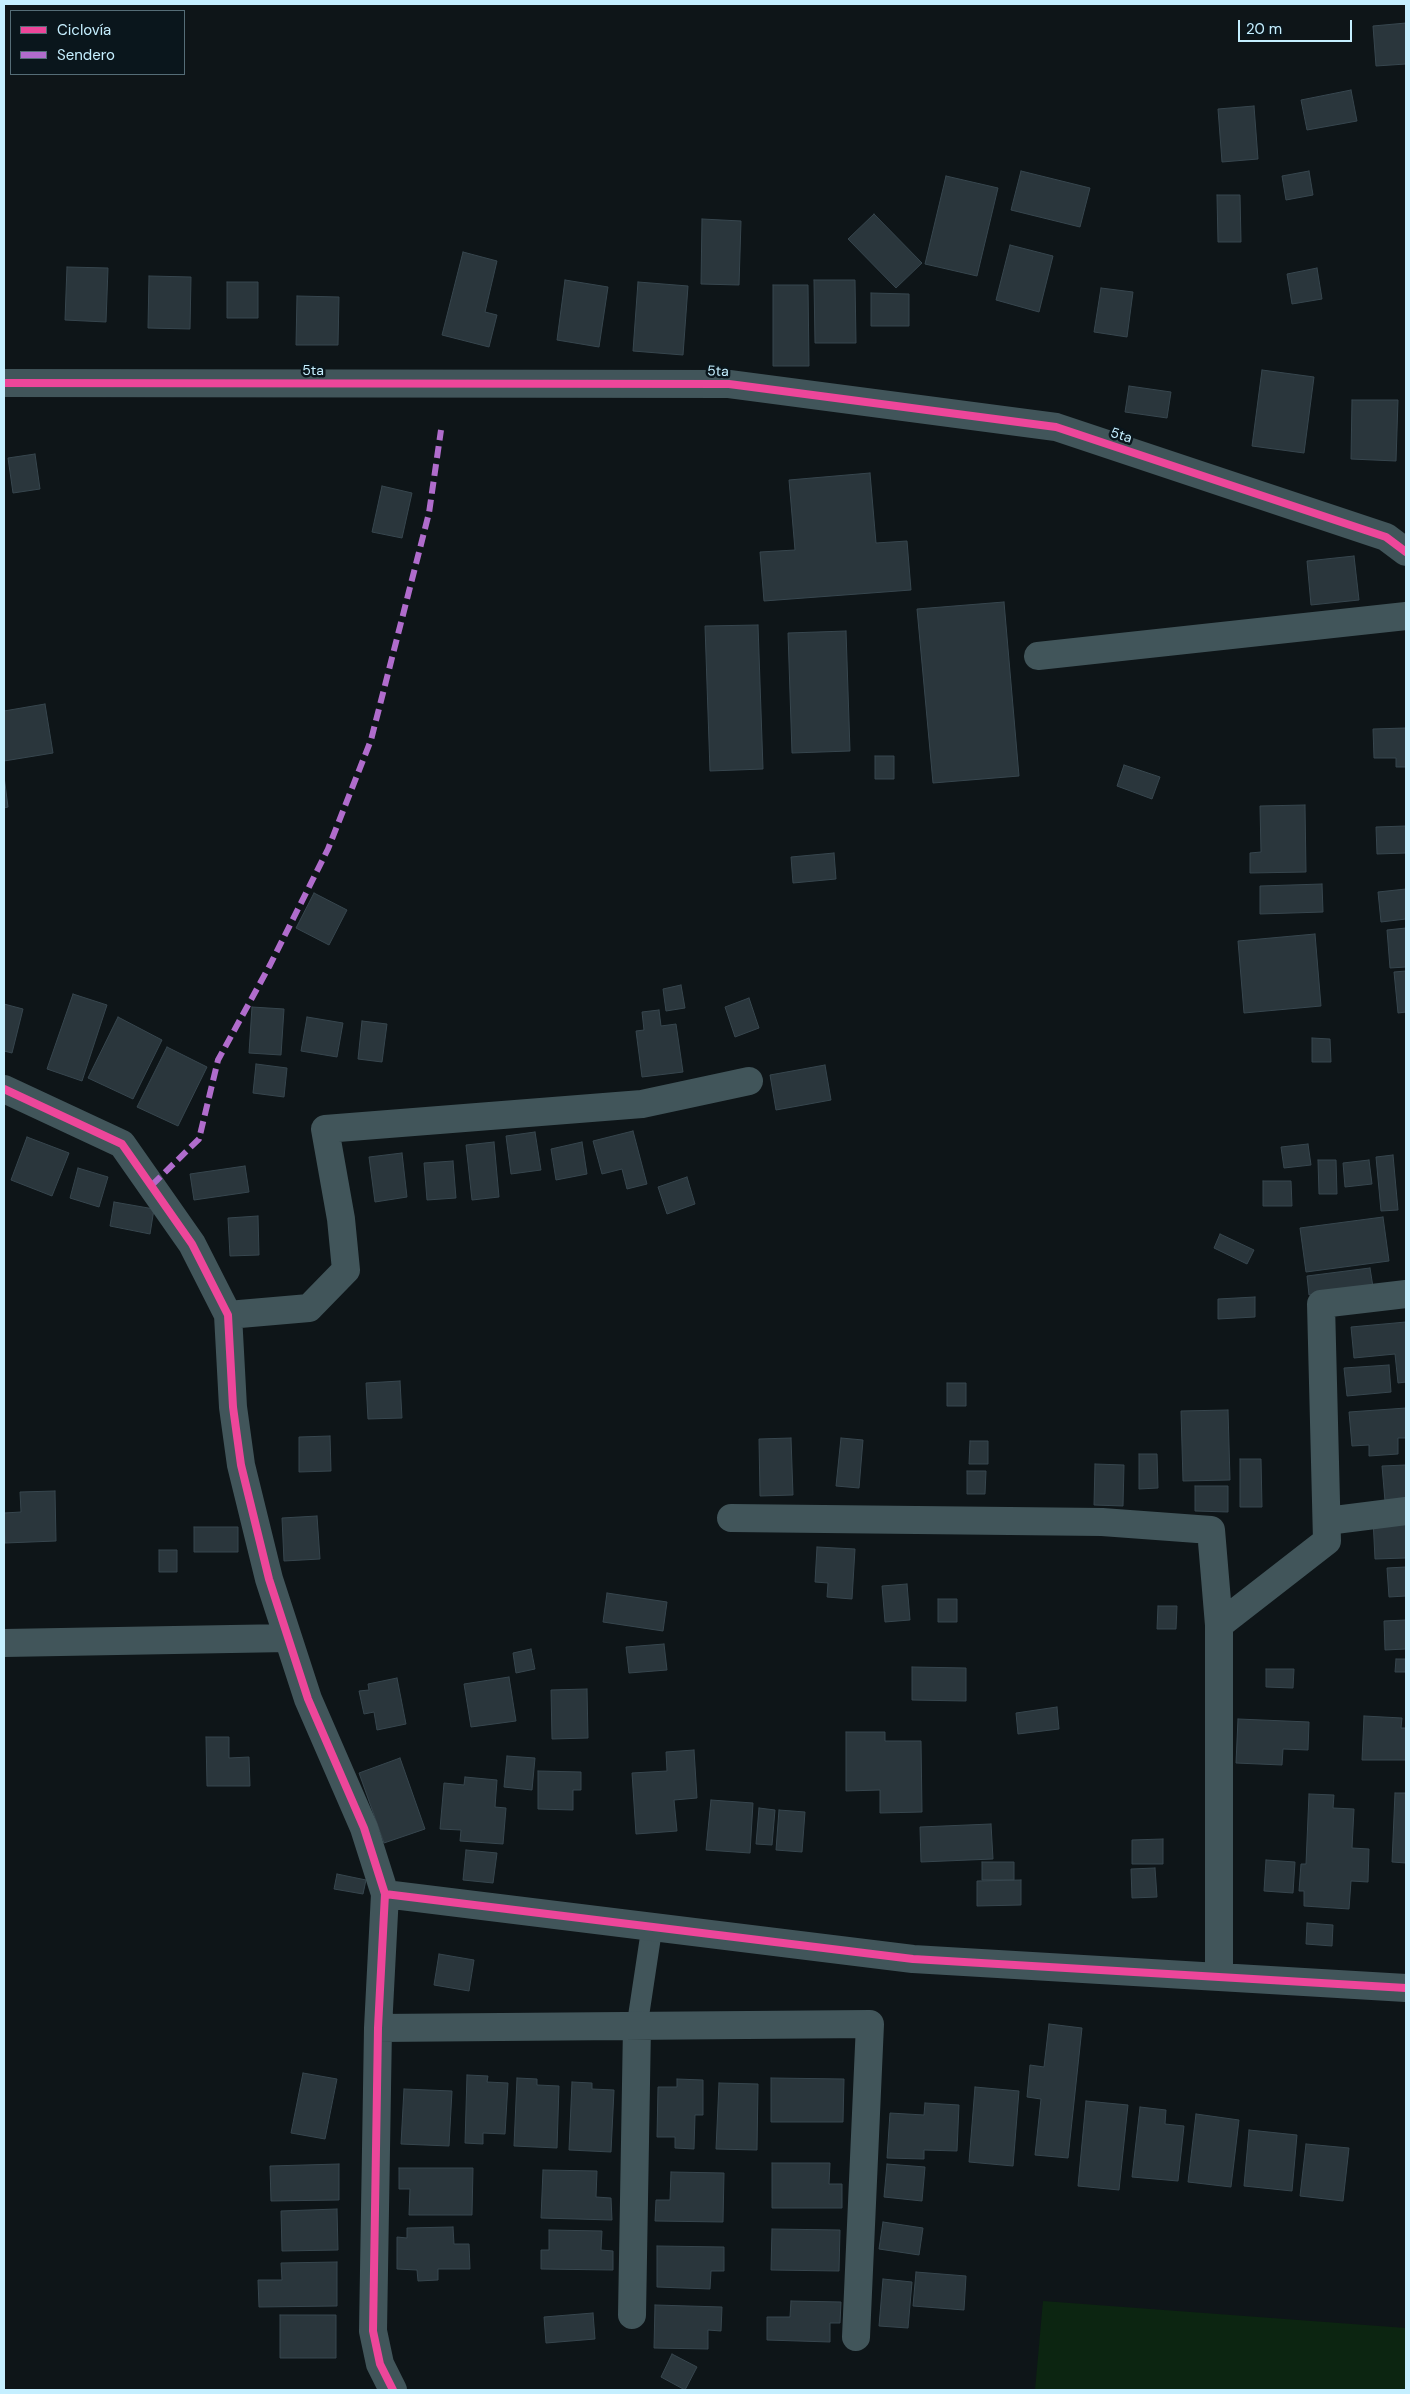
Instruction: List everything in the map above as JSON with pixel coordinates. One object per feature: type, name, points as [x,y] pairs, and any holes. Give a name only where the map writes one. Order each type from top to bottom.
[{"type":"street","name":"5ta","points":[[4,383],[729,384],[1056,427],[1386,537],[1406,552]]},
{"type":"street","points":[[1038,656],[1406,616]]},
{"type":"street","points":[[228,1315],[309,1308],[346,1270],[341,1219],[325,1129],[642,1104],[749,1081]]},
{"type":"street","points":[[4,1089],[122,1144],[192,1244],[228,1315],[233,1407],[240,1465],[269,1579],[308,1698],[364,1828],[385,1894],[378,2028],[373,2331],[380,2364],[393,2390]]},
{"type":"street","points":[[1219,1625],[1327,1542],[1321,1304],[1406,1294]]},
{"type":"street","points":[[1327,1521],[1406,1512]]},
{"type":"street","points":[[731,1518],[1102,1522],[1212,1530],[1219,1625],[1219,1977]]},
{"type":"street","points":[[4,1643],[288,1638]]},
{"type":"street","points":[[385,1894],[913,1959],[1406,1988]]},
{"type":"street","points":[[378,2028],[870,2024],[856,2337]]},
{"type":"street","points":[[632,2315],[638,2026]]},
{"type":"lane","points":[[638,2026],[652,1927]]},
{"type":"green space","points":[[1043,2301],[1406,2328],[1406,2390],[1035,2390]]},
{"type":"building","points":[[1406,23],[1406,64],[1376,66],[1373,26]]},
{"type":"building","points":[[1351,90],[1357,121],[1307,130],[1301,100]]},
{"type":"building","points":[[1254,106],[1258,159],[1222,162],[1218,109]]},
{"type":"building","points":[[1021,171],[1090,188],[1080,227],[1011,210]]},
{"type":"building","points":[[1309,171],[1313,195],[1286,200],[1282,176]]},
{"type":"building","points":[[946,176],[998,188],[977,276],[925,264]]},
{"type":"building","points":[[1217,195],[1240,195],[1241,242],[1218,242]]},
{"type":"building","points":[[874,214],[922,263],[896,288],[848,239]]},
{"type":"building","points":[[702,219],[741,221],[739,285],[701,284]]},
{"type":"building","points":[[1010,245],[1053,256],[1039,312],[996,300]]},
{"type":"building","points":[[463,252],[497,261],[485,312],[497,315],[489,347],[442,335]]},
{"type":"building","points":[[67,267],[108,268],[106,322],[65,320]]},
{"type":"building","points":[[1317,268],[1322,299],[1292,304],[1287,274]]},
{"type":"building","points":[[149,276],[191,277],[190,329],[148,328]]},
{"type":"building","points":[[565,280],[608,287],[599,347],[557,340]]},
{"type":"building","points":[[814,280],[855,280],[856,343],[815,343]]},
{"type":"building","points":[[227,282],[258,282],[258,318],[227,318]]},
{"type":"building","points":[[638,282],[688,286],[683,355],[633,351]]},
{"type":"building","points":[[773,285],[808,285],[809,366],[773,366]]},
{"type":"building","points":[[1101,288],[1133,292],[1127,337],[1094,332]]},
{"type":"building","points":[[871,293],[909,294],[909,326],[871,326]]},
{"type":"building","points":[[297,296],[339,297],[338,345],[296,345]]},
{"type":"building","points":[[1262,370],[1314,377],[1304,453],[1252,446]]},
{"type":"building","points":[[1129,386],[1171,392],[1167,418],[1125,412]]},
{"type":"building","points":[[1352,400],[1398,400],[1396,461],[1351,459]]},
{"type":"building","points":[[35,454],[40,489],[13,493],[8,458]]},
{"type":"building","points":[[870,473],[876,543],[907,541],[911,590],[764,601],[760,552],[795,550],[789,480]]},
{"type":"building","points":[[382,486],[412,493],[402,538],[372,532]]},
{"type":"building","points":[[1354,556],[1359,600],[1311,605],[1307,561]]},
{"type":"building","points":[[1004,602],[1019,776],[933,783],[917,609]]},
{"type":"building","points":[[758,625],[763,769],[710,771],[705,626]]},
{"type":"building","points":[[846,631],[850,751],[792,753],[788,633]]},
{"type":"building","points":[[45,704],[53,753],[4,761],[4,711]]},
{"type":"building","points":[[1406,728],[1406,767],[1396,767],[1396,758],[1374,758],[1373,729]]},
{"type":"building","points":[[875,756],[894,756],[894,779],[875,779]]},
{"type":"building","points":[[1124,765],[1160,777],[1152,799],[1117,786]]},
{"type":"building","points":[[4,776],[8,807],[4,808]]},
{"type":"building","points":[[1305,805],[1306,872],[1250,873],[1250,853],[1261,852],[1260,806]]},
{"type":"building","points":[[1406,826],[1406,853],[1377,854],[1376,827]]},
{"type":"building","points":[[834,853],[836,879],[793,883],[791,857]]},
{"type":"building","points":[[1322,884],[1323,912],[1260,914],[1260,886]]},
{"type":"building","points":[[1406,889],[1406,919],[1381,922],[1378,892]]},
{"type":"building","points":[[314,893],[347,910],[329,945],[296,928]]},
{"type":"building","points":[[1406,928],[1406,967],[1390,968],[1387,930]]},
{"type":"building","points":[[1315,934],[1321,1006],[1244,1013],[1238,941]]},
{"type":"building","points":[[1406,971],[1406,1012],[1398,1013],[1394,972]]},
{"type":"building","points":[[681,985],[685,1008],[666,1011],[663,989]]},
{"type":"building","points":[[73,994],[107,1005],[82,1081],[47,1069]]},
{"type":"building","points":[[749,998],[759,1028],[735,1037],[725,1007]]},
{"type":"building","points":[[4,1004],[23,1009],[12,1053],[4,1051]]},
{"type":"building","points":[[252,1007],[284,1009],[281,1055],[249,1053]]},
{"type":"building","points":[[659,1010],[661,1026],[676,1024],[683,1072],[642,1077],[636,1031],[644,1030],[642,1012]]},
{"type":"building","points":[[118,1017],[162,1040],[133,1099],[88,1078]]},
{"type":"building","points":[[307,1017],[343,1023],[337,1057],[301,1051]]},
{"type":"building","points":[[362,1021],[387,1024],[382,1062],[358,1059]]},
{"type":"building","points":[[1312,1038],[1330,1039],[1331,1062],[1312,1062]]},
{"type":"building","points":[[167,1047],[207,1067],[178,1126],[137,1107]]},
{"type":"building","points":[[256,1064],[287,1068],[284,1097],[253,1093]]},
{"type":"building","points":[[825,1065],[831,1100],[776,1110],[770,1075]]},
{"type":"building","points":[[633,1131],[647,1184],[627,1189],[622,1169],[602,1174],[593,1141]]},
{"type":"building","points":[[535,1132],[541,1170],[511,1174],[506,1136]]},
{"type":"building","points":[[27,1137],[69,1153],[52,1196],[11,1180]]},
{"type":"building","points":[[494,1142],[499,1197],[472,1200],[466,1145]]},
{"type":"building","points":[[582,1142],[587,1174],[556,1180],[551,1149]]},
{"type":"building","points":[[1308,1144],[1311,1165],[1284,1168],[1281,1147]]},
{"type":"building","points":[[402,1153],[407,1197],[375,1202],[369,1157]]},
{"type":"building","points":[[1393,1155],[1398,1210],[1381,1211],[1376,1157]]},
{"type":"building","points":[[1318,1160],[1336,1160],[1337,1194],[1319,1194]]},
{"type":"building","points":[[1369,1160],[1372,1184],[1345,1187],[1343,1163]]},
{"type":"building","points":[[453,1161],[456,1198],[427,1200],[424,1163]]},
{"type":"building","points":[[245,1166],[249,1192],[194,1200],[190,1174]]},
{"type":"building","points":[[78,1168],[108,1177],[99,1207],[70,1198]]},
{"type":"building","points":[[687,1177],[695,1204],[667,1214],[658,1187]]},
{"type":"building","points":[[1263,1181],[1291,1181],[1292,1206],[1263,1206]]},
{"type":"building","points":[[114,1202],[154,1209],[150,1234],[110,1226]]},
{"type":"building","points":[[258,1216],[259,1255],[230,1256],[228,1218]]},
{"type":"building","points":[[1383,1217],[1389,1261],[1306,1272],[1300,1228]]},
{"type":"building","points":[[1220,1234],[1254,1250],[1247,1264],[1214,1248]]},
{"type":"building","points":[[1370,1268],[1373,1287],[1309,1295],[1307,1276]]},
{"type":"building","points":[[1255,1297],[1255,1317],[1218,1319],[1218,1299]]},
{"type":"building","points":[[1406,1322],[1406,1382],[1398,1383],[1395,1354],[1354,1358],[1351,1327]]},
{"type":"building","points":[[1389,1365],[1391,1392],[1347,1396],[1344,1368]]},
{"type":"building","points":[[400,1381],[402,1418],[368,1419],[366,1383]]},
{"type":"building","points":[[947,1383],[966,1383],[966,1406],[947,1406]]},
{"type":"building","points":[[1406,1408],[1406,1438],[1398,1438],[1398,1454],[1369,1456],[1369,1445],[1352,1446],[1349,1412]]},
{"type":"building","points":[[1228,1410],[1230,1480],[1183,1481],[1181,1411]]},
{"type":"building","points":[[330,1436],[331,1471],[299,1472],[299,1437]]},
{"type":"building","points":[[791,1438],[793,1495],[760,1496],[759,1439]]},
{"type":"building","points":[[841,1438],[863,1440],[859,1488],[836,1486]]},
{"type":"building","points":[[970,1441],[988,1441],[988,1464],[969,1464]]},
{"type":"building","points":[[1139,1454],[1157,1454],[1158,1488],[1139,1489]]},
{"type":"building","points":[[1240,1459],[1261,1459],[1262,1507],[1240,1507]]},
{"type":"building","points":[[1095,1464],[1124,1465],[1123,1506],[1094,1505]]},
{"type":"building","points":[[1406,1465],[1406,1499],[1385,1501],[1382,1466]]},
{"type":"building","points":[[967,1471],[986,1471],[985,1494],[967,1494]]},
{"type":"building","points":[[1195,1486],[1228,1486],[1228,1512],[1195,1511]]},
{"type":"building","points":[[55,1491],[56,1541],[5,1543],[4,1513],[21,1512],[20,1492]]},
{"type":"building","points":[[317,1516],[320,1559],[284,1561],[282,1518]]},
{"type":"building","points":[[1406,1517],[1406,1558],[1375,1559],[1373,1519]]},
{"type":"building","points":[[194,1527],[238,1527],[238,1552],[194,1552]]},
{"type":"building","points":[[817,1547],[855,1549],[852,1599],[827,1597],[828,1583],[815,1582]]},
{"type":"building","points":[[159,1550],[177,1550],[177,1572],[159,1572]]},
{"type":"building","points":[[1406,1567],[1406,1596],[1389,1597],[1387,1568]]},
{"type":"building","points":[[907,1584],[910,1620],[885,1622],[882,1586]]},
{"type":"building","points":[[607,1593],[667,1602],[663,1631],[603,1622]]},
{"type":"building","points":[[938,1599],[957,1599],[957,1622],[938,1622]]},
{"type":"building","points":[[1158,1606],[1177,1606],[1176,1629],[1157,1629]]},
{"type":"building","points":[[1406,1620],[1406,1649],[1385,1650],[1384,1621]]},
{"type":"building","points":[[664,1644],[667,1670],[629,1673],[626,1647]]},
{"type":"building","points":[[531,1649],[535,1669],[516,1673],[513,1653]]},
{"type":"building","points":[[1396,1659],[1406,1659],[1406,1672],[1395,1672]]},
{"type":"building","points":[[912,1667],[966,1668],[966,1701],[912,1700]]},
{"type":"building","points":[[1266,1669],[1294,1669],[1293,1688],[1266,1687]]},
{"type":"building","points":[[509,1677],[516,1721],[471,1727],[464,1684]]},
{"type":"building","points":[[397,1678],[406,1724],[377,1730],[374,1712],[364,1714],[359,1691],[369,1690],[368,1684]]},
{"type":"building","points":[[587,1689],[588,1738],[552,1739],[551,1690]]},
{"type":"building","points":[[1057,1707],[1059,1729],[1018,1734],[1016,1713]]},
{"type":"building","points":[[1364,1716],[1402,1718],[1401,1728],[1406,1728],[1406,1760],[1362,1760]]},
{"type":"building","points":[[1238,1719],[1309,1722],[1308,1750],[1283,1749],[1282,1765],[1236,1763]]},
{"type":"building","points":[[846,1732],[885,1732],[885,1741],[921,1741],[922,1812],[880,1813],[880,1790],[846,1791]]},
{"type":"building","points":[[206,1737],[229,1737],[229,1758],[249,1757],[250,1786],[207,1786]]},
{"type":"building","points":[[694,1750],[697,1798],[674,1800],[677,1831],[636,1834],[632,1773],[667,1771],[666,1752]]},
{"type":"building","points":[[507,1756],[535,1758],[532,1790],[504,1787]]},
{"type":"building","points":[[400,1758],[425,1829],[384,1843],[359,1773]]},
{"type":"building","points":[[538,1771],[581,1772],[581,1790],[573,1790],[573,1810],[538,1809]]},
{"type":"building","points":[[465,1777],[497,1780],[495,1807],[506,1808],[503,1844],[460,1841],[461,1830],[440,1829],[444,1783],[464,1785]]},
{"type":"building","points":[[1395,1793],[1406,1793],[1406,1863],[1392,1862]]},
{"type":"building","points":[[1309,1794],[1334,1795],[1333,1808],[1354,1809],[1352,1848],[1369,1849],[1368,1882],[1351,1881],[1349,1909],[1304,1906],[1304,1891],[1299,1891],[1301,1864],[1306,1864]]},
{"type":"building","points":[[711,1800],[753,1803],[750,1853],[706,1850]]},
{"type":"building","points":[[759,1808],[775,1810],[772,1845],[756,1844]]},
{"type":"building","points":[[779,1810],[805,1812],[802,1852],[776,1850]]},
{"type":"building","points":[[991,1824],[993,1859],[921,1862],[920,1827]]},
{"type":"building","points":[[1163,1839],[1163,1864],[1132,1864],[1132,1840]]},
{"type":"building","points":[[466,1850],[497,1853],[493,1883],[463,1880]]},
{"type":"building","points":[[1266,1860],[1295,1862],[1293,1893],[1264,1891]]},
{"type":"building","points":[[982,1862],[1014,1862],[1014,1880],[982,1880]]},
{"type":"building","points":[[1155,1868],[1157,1897],[1132,1898],[1131,1869]]},
{"type":"building","points":[[337,1874],[366,1880],[363,1894],[334,1889]]},
{"type":"building","points":[[1021,1880],[1021,1905],[977,1906],[977,1881]]},
{"type":"building","points":[[1307,1923],[1333,1925],[1332,1946],[1306,1944]]},
{"type":"building","points":[[439,1954],[474,1960],[469,1991],[434,1985]]},
{"type":"building","points":[[1049,2024],[1082,2028],[1068,2158],[1035,2155],[1041,2099],[1027,2097],[1030,2065],[1044,2067]]},
{"type":"building","points":[[303,2073],[337,2079],[325,2139],[291,2133]]},
{"type":"building","points":[[467,2075],[488,2076],[487,2082],[508,2083],[505,2134],[483,2133],[483,2144],[465,2143]]},
{"type":"building","points":[[517,2078],[537,2079],[537,2085],[559,2086],[557,2148],[514,2146]]},
{"type":"building","points":[[771,2078],[844,2079],[843,2122],[771,2122]]},
{"type":"building","points":[[677,2079],[703,2080],[703,2115],[695,2115],[694,2149],[675,2148],[675,2137],[657,2137],[658,2087],[677,2087]]},
{"type":"building","points":[[572,2082],[592,2083],[592,2089],[614,2090],[611,2152],[569,2150]]},
{"type":"building","points":[[719,2083],[758,2084],[757,2150],[716,2149]]},
{"type":"building","points":[[975,2087],[1019,2091],[1013,2166],[969,2162]]},
{"type":"building","points":[[404,2089],[452,2091],[449,2146],[401,2144]]},
{"type":"building","points":[[1086,2101],[1128,2105],[1119,2190],[1078,2186]]},
{"type":"building","points":[[925,2103],[959,2105],[957,2151],[924,2150],[924,2159],[887,2158],[890,2113],[924,2115]]},
{"type":"building","points":[[1140,2107],[1166,2110],[1165,2124],[1184,2126],[1178,2181],[1132,2177]]},
{"type":"building","points":[[1196,2114],[1239,2120],[1231,2187],[1188,2182]]},
{"type":"building","points":[[1249,2130],[1297,2135],[1292,2191],[1244,2186]]},
{"type":"building","points":[[1306,2144],[1349,2148],[1343,2201],[1300,2196]]},
{"type":"building","points":[[772,2163],[830,2163],[829,2184],[842,2184],[842,2208],[772,2208]]},
{"type":"building","points":[[339,2164],[339,2200],[271,2201],[270,2166]]},
{"type":"building","points":[[887,2164],[925,2167],[922,2201],[884,2197]]},
{"type":"building","points":[[399,2168],[473,2168],[472,2215],[409,2215],[410,2189],[399,2189]]},
{"type":"building","points":[[543,2170],[597,2171],[596,2197],[611,2198],[612,2220],[541,2218]]},
{"type":"building","points":[[671,2172],[724,2173],[723,2222],[655,2221],[656,2200],[670,2200]]},
{"type":"building","points":[[337,2209],[338,2250],[282,2251],[281,2211]]},
{"type":"building","points":[[883,2222],[923,2228],[919,2255],[879,2249]]},
{"type":"building","points":[[453,2227],[454,2244],[469,2244],[470,2269],[438,2269],[438,2280],[418,2281],[417,2270],[397,2269],[397,2237],[407,2238],[407,2228]]},
{"type":"building","points":[[772,2229],[840,2230],[839,2271],[771,2270]]},
{"type":"building","points":[[549,2230],[602,2231],[601,2250],[613,2251],[613,2270],[541,2269],[541,2250],[549,2250]]},
{"type":"building","points":[[657,2246],[724,2247],[724,2271],[711,2271],[710,2289],[657,2287]]},
{"type":"building","points":[[337,2262],[337,2306],[259,2307],[258,2280],[282,2280],[281,2263]]},
{"type":"building","points":[[916,2272],[966,2276],[964,2310],[913,2306]]},
{"type":"building","points":[[883,2279],[912,2282],[908,2328],[879,2326]]},
{"type":"building","points":[[791,2301],[841,2302],[840,2323],[830,2323],[830,2342],[767,2340],[767,2317],[790,2317]]},
{"type":"building","points":[[655,2305],[722,2307],[721,2331],[708,2330],[708,2349],[654,2348]]},
{"type":"building","points":[[593,2313],[595,2339],[546,2343],[544,2317]]},
{"type":"building","points":[[280,2315],[336,2315],[336,2358],[280,2358]]},
{"type":"building","points":[[672,2354],[697,2367],[685,2390],[661,2377]]},
{"type":"marked path","points":[[152,1185],[199,1139],[218,1060],[270,965],[328,849],[371,740],[429,513],[441,430]]},
{"type":"cycle path","points":[[4,383],[729,384],[1056,427],[1386,537],[1406,552]]},
{"type":"cycle path","points":[[4,1089],[122,1144],[192,1244],[228,1315],[233,1407],[241,1465],[269,1579],[308,1699],[364,1828],[385,1894],[378,2028],[373,2331],[380,2364],[393,2390]]},
{"type":"cycle path","points":[[385,1894],[913,1959],[1406,1988]]}]
